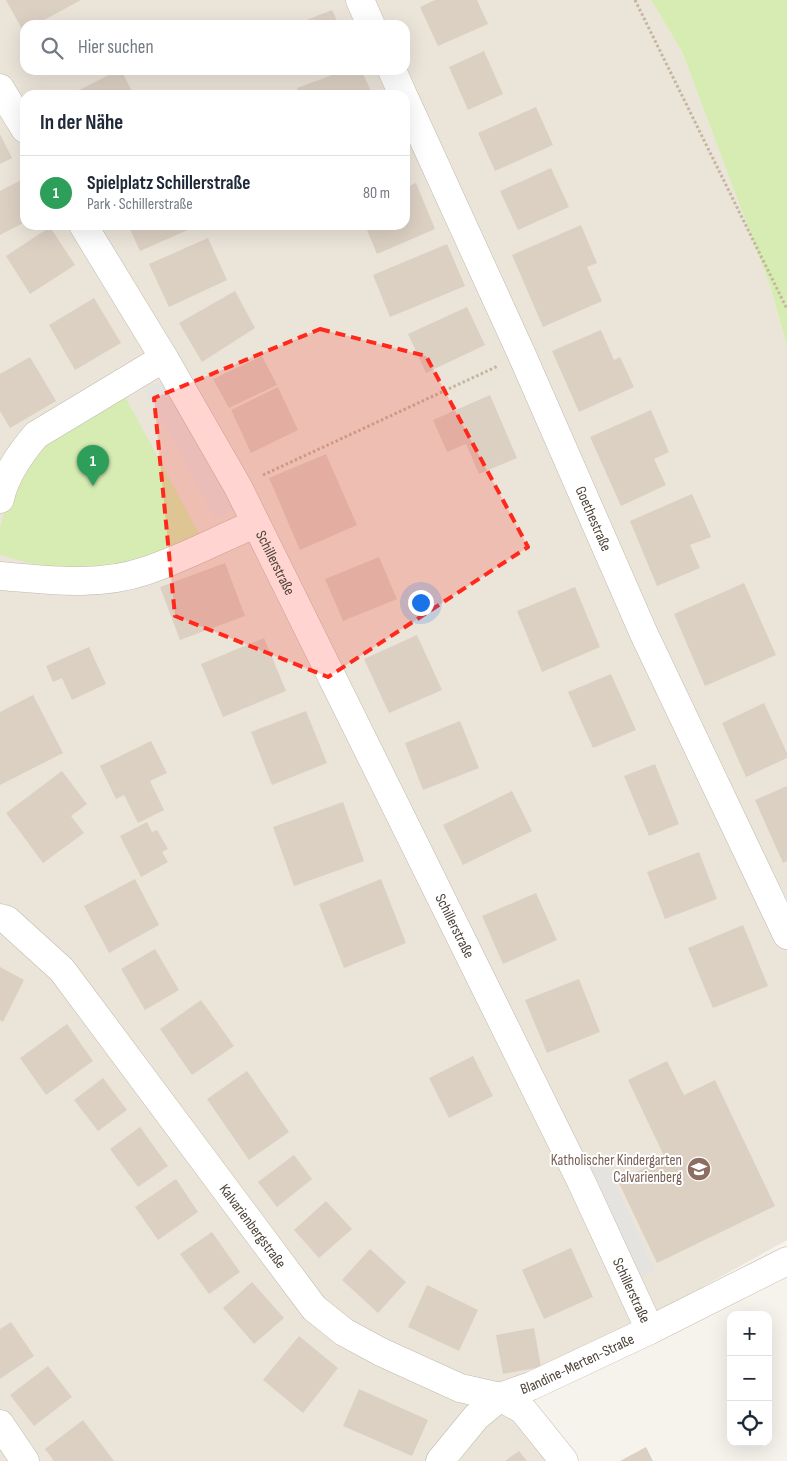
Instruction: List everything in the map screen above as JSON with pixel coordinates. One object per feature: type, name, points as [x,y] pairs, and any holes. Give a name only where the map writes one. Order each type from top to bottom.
[{"type":"street","points":[[360,0],[369,20]]},
{"type":"street","points":[[394,75],[401,90]]},
{"type":"street","points":[[0,88],[20,122]]},
{"type":"street","name":"Goethestraße","points":[[410,110],[522,355],[644,634],[787,936]]},
{"type":"street","name":"Schillerstraße","points":[[86,230],[164,358],[238,487],[581,1181],[650,1330]]},
{"type":"street","points":[[0,499],[3,486],[22,452],[36,435],[164,358]]},
{"type":"street","name":"Schillerstraße","points":[[0,576],[69,581],[115,578],[145,571],[255,524]]},
{"type":"street","name":"Kalvarienbergstraße","points":[[0,918],[7,920],[62,970],[314,1308],[344,1332],[381,1352],[460,1388],[500,1397],[523,1410],[564,1461]]},
{"type":"street","name":"Blandine-Merten-Straße","points":[[500,1397],[531,1386],[650,1330],[787,1261]]},
{"type":"street","points":[[440,1461],[476,1416],[500,1397]]},
{"type":"street","points":[[0,1424],[24,1461]]},
{"type":"path","points":[[635,0],[787,309]]},
{"type":"path","points":[[238,487],[522,355]]},
{"type":"highlighted area","points":[[320,329],[426,356],[528,547],[328,677],[175,616],[154,398]]},
{"type":"shaded area","points":[[0,0],[651,0],[682,52],[770,286],[787,346],[787,1240],[522,1387],[579,1461],[0,1461]]},
{"type":"shaded area","points":[[165,379],[236,509],[216,520],[145,390]]},
{"type":"shaded area","points":[[603,1156],[655,1271],[636,1280],[583,1165]]},
{"type":"green space","points":[[651,0],[787,0],[787,346],[770,286],[682,52]]},
{"type":"green space","points":[[122,391],[201,537],[132,566],[58,571],[0,555],[0,528],[8,496],[41,443]]},
{"type":"building","points":[[6,0],[81,0],[44,20],[20,20],[20,26]]},
{"type":"building","points":[[435,0],[477,0],[488,24],[438,46],[420,7]]},
{"type":"building","points":[[332,10],[337,20],[307,20]]},
{"type":"building","points":[[484,51],[503,94],[468,110],[449,67]]},
{"type":"building","points":[[109,75],[124,75],[131,90],[79,90]]},
{"type":"building","points":[[332,75],[363,75],[371,90],[298,90],[297,88]]},
{"type":"building","points":[[536,107],[553,145],[495,171],[478,133]]},
{"type":"building","points":[[0,134],[12,158],[0,164]]},
{"type":"building","points":[[551,168],[569,207],[518,230],[500,191]]},
{"type":"building","points":[[20,181],[20,225],[0,235],[0,191]]},
{"type":"building","points":[[416,183],[435,229],[377,254],[367,230],[410,230],[410,186]]},
{"type":"building","points":[[581,225],[597,263],[587,267],[602,301],[543,327],[512,255]]},
{"type":"building","points":[[45,230],[52,230],[75,265],[30,294],[6,256]]},
{"type":"building","points":[[130,230],[188,230],[140,251]]},
{"type":"building","points":[[208,238],[227,280],[169,307],[149,264]]},
{"type":"building","points":[[447,244],[465,286],[390,317],[373,275]]},
{"type":"building","points":[[235,291],[255,328],[202,362],[179,323]]},
{"type":"building","points":[[94,298],[121,343],[75,370],[49,325]]},
{"type":"building","points":[[467,307],[485,345],[426,373],[408,334]]},
{"type":"building","points":[[601,330],[614,360],[620,357],[634,387],[579,412],[552,351]]},
{"type":"building","points":[[262,356],[277,385],[229,408],[213,379]]},
{"type":"building","points":[[30,357],[56,401],[10,428],[0,411],[0,374]]},
{"type":"building","points":[[278,387],[298,430],[251,453],[231,410]]},
{"type":"building","points":[[490,395],[517,458],[479,474],[466,444],[447,452],[433,420]]},
{"type":"building","points":[[651,410],[669,452],[654,459],[666,485],[621,506],[590,437]]},
{"type":"building","points":[[326,454],[357,525],[300,550],[269,478]]},
{"type":"building","points":[[692,494],[711,537],[690,545],[700,568],[657,586],[630,521]]},
{"type":"building","points":[[379,557],[397,599],[343,621],[325,579]]},
{"type":"building","points":[[225,563],[245,616],[180,640],[160,587]]},
{"type":"building","points":[[744,583],[776,655],[705,686],[674,614]]},
{"type":"building","points":[[575,587],[600,647],[542,672],[517,611]]},
{"type":"building","points":[[417,635],[442,690],[389,713],[364,659]]},
{"type":"building","points":[[264,638],[286,691],[223,717],[201,664]]},
{"type":"building","points":[[89,647],[106,684],[72,700],[62,678],[53,682],[46,666]]},
{"type":"building","points":[[611,674],[636,730],[593,748],[568,692]]},
{"type":"building","points":[[33,695],[63,753],[0,785],[0,712]]},
{"type":"building","points":[[764,703],[787,753],[787,758],[746,777],[722,723]]},
{"type":"building","points":[[306,711],[327,763],[272,785],[251,732]]},
{"type":"building","points":[[460,721],[479,768],[423,790],[405,743]]},
{"type":"building","points":[[151,741],[167,773],[150,781],[164,810],[138,823],[124,795],[116,799],[100,766]]},
{"type":"building","points":[[655,764],[679,824],[649,836],[624,776]]},
{"type":"building","points":[[62,771],[87,804],[71,816],[84,833],[43,863],[6,813]]},
{"type":"building","points":[[787,786],[787,861],[783,863],[755,800]]},
{"type":"building","points":[[512,791],[532,831],[463,865],[443,825]]},
{"type":"building","points":[[343,802],[364,861],[294,886],[273,827]]},
{"type":"building","points":[[147,822],[152,832],[157,830],[168,849],[162,852],[168,862],[141,877],[120,836]]},
{"type":"building","points":[[699,852],[717,899],[665,919],[647,872]]},
{"type":"building","points":[[135,879],[159,925],[109,953],[84,906]]},
{"type":"building","points":[[381,879],[406,943],[344,968],[319,904]]},
{"type":"building","points":[[536,893],[557,940],[503,964],[482,916]]},
{"type":"building","points":[[743,925],[768,986],[713,1008],[688,948]]},
{"type":"building","points":[[155,949],[179,990],[145,1010],[121,969]]},
{"type":"building","points":[[0,967],[24,980],[3,1022],[0,1020]]},
{"type":"building","points":[[579,979],[600,1032],[547,1053],[525,1000]]},
{"type":"building","points":[[201,1000],[234,1046],[192,1075],[160,1029]]},
{"type":"building","points":[[67,1024],[93,1061],[46,1095],[20,1058]]},
{"type":"building","points":[[473,1056],[493,1096],[449,1118],[429,1078]]},
{"type":"building","name":"Katholischer Kindergarten Calvarienberg","points":[[667,1061],[684,1095],[715,1080],[775,1206],[657,1263],[618,1181],[665,1158],[628,1080]]},
{"type":"building","points":[[247,1071],[289,1132],[249,1160],[207,1099]]},
{"type":"building","points":[[103,1078],[127,1110],[98,1131],[74,1100]]},
{"type":"building","points":[[140,1127],[168,1166],[138,1187],[110,1149]]},
{"type":"building","points":[[294,1155],[312,1179],[277,1207],[258,1182]]},
{"type":"building","points":[[176,1179],[198,1212],[158,1240],[135,1207]]},
{"type":"building","points":[[326,1201],[352,1229],[319,1258],[294,1230]]},
{"type":"building","points":[[212,1232],[240,1272],[209,1294],[180,1254]]},
{"type":"building","points":[[571,1248],[593,1297],[544,1319],[522,1270]]},
{"type":"building","points":[[370,1249],[406,1282],[378,1313],[342,1280]]},
{"type":"building","points":[[252,1282],[284,1318],[254,1344],[223,1308]]},
{"type":"building","points":[[427,1285],[478,1310],[459,1351],[408,1327]]},
{"type":"building","points":[[11,1322],[34,1356],[0,1379],[0,1329]]},
{"type":"building","points":[[534,1328],[541,1367],[503,1374],[496,1335]]},
{"type":"building","points":[[299,1336],[338,1368],[303,1413],[263,1380]]},
{"type":"building","points":[[48,1366],[72,1397],[34,1426],[10,1395]]},
{"type":"building","points":[[359,1389],[428,1420],[412,1456],[343,1426]]},
{"type":"building","points":[[83,1420],[114,1461],[54,1461],[45,1449]]},
{"type":"building","points":[[646,1447],[653,1461],[620,1461]]},
{"type":"building","points":[[519,1451],[527,1461],[505,1461]]},
{"type":"place","name":"Spielplatz Schillerstraße","points":[[93,486]]},
{"type":"place","name":"Katholischer Kindergarten Calvarienberg","points":[[699,1169]]}]
